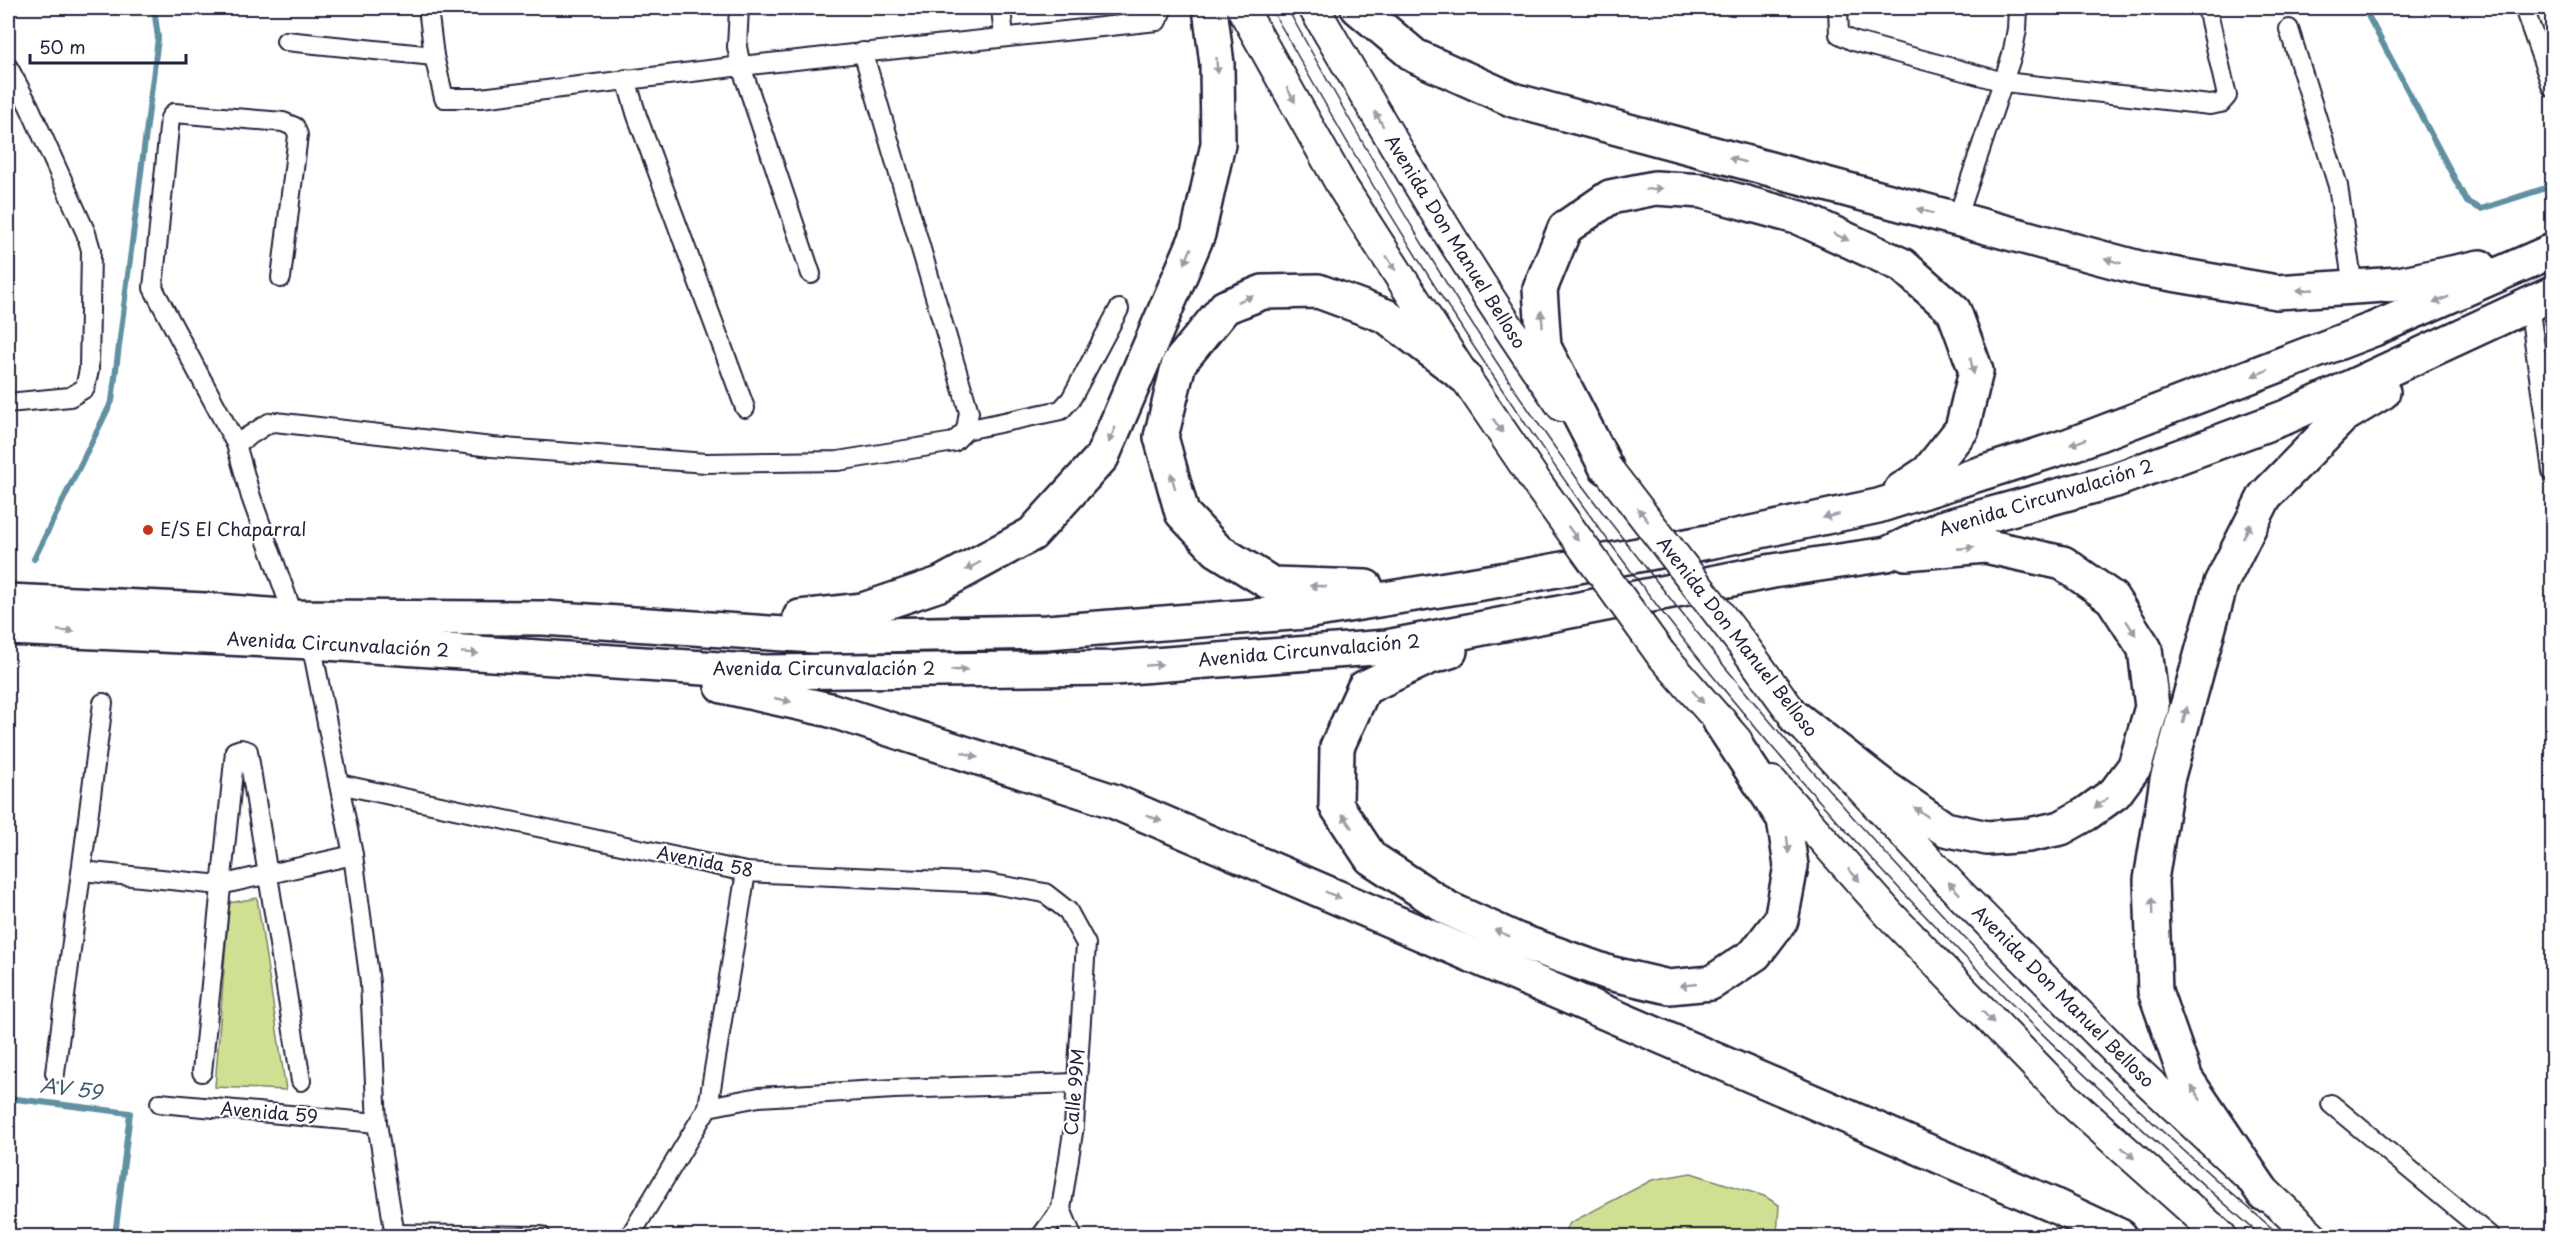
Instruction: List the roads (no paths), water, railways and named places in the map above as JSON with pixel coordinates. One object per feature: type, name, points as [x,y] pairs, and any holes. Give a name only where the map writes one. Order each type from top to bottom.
[{"type":"highway","points":[[698,628],[863,610],[940,584],[1032,534],[1102,457],[1198,234],[1218,144],[1217,64],[1210,8]]},
{"type":"highway","points":[[1358,8],[1415,56],[1513,100],[2154,271],[2277,292],[2399,284],[2551,252]]},
{"type":"highway","points":[[1606,467],[1544,347],[1540,289],[1565,228],[1610,197],[1655,188],[1702,191],[1800,218],[1902,265],[1954,311],[1976,371],[1962,429],[1928,472],[1878,506]]},
{"type":"highway","name":"Avenida Circunvalación 2","points":[[8,628],[302,629],[543,618],[814,636],[1047,632],[1305,612],[1713,541],[1878,506],[2080,441],[2374,329],[2551,252]]},
{"type":"highway","points":[[1440,590],[1272,584],[1217,550],[1182,513],[1161,437],[1179,363],[1226,307],[1263,292],[1318,291],[1386,316],[1464,376]]},
{"type":"highway","points":[[2264,1194],[2186,1079],[2155,991],[2151,880],[2167,780],[2221,583],[2265,496],[2343,416],[2528,305]]},
{"type":"highway","name":"Avenida Circunvalación 2","points":[[8,601],[206,610],[302,629],[624,663],[764,672],[1115,668],[1387,647],[1773,571],[1887,555],[1941,528],[2116,480],[2286,417],[2528,305]]},
{"type":"highway","points":[[1796,718],[1883,786],[1945,829],[1987,838],[2029,835],[2061,828],[2086,814],[2115,793],[2135,766],[2152,708],[2145,649],[2112,598],[2063,563],[1985,546],[1887,555]]},
{"type":"highway","points":[[1594,608],[1427,658],[1364,688],[1337,747],[1336,805],[1371,858],[1449,909],[1538,947],[1609,973],[1670,987],[1711,983],[1755,954],[1781,920],[1791,866],[1784,819],[1720,722]]},
{"type":"highway","points":[[624,663],[830,710],[1113,801],[2042,1200],[2120,1236]]},
{"type":"main road","points":[[1242,8],[1343,188],[1464,376],[1539,486],[1660,653],[1889,914],[2070,1101],[2221,1236]]},
{"type":"main road","name":"Avenida Don Manuel Belloso","points":[[1314,8],[1395,148],[1503,322],[1606,467],[1743,645],[1796,718],[1959,893],[2123,1058],[2264,1194],[2312,1236]]},
{"type":"street","points":[[428,8],[434,56],[444,98],[481,98],[863,52],[1157,21],[1163,8]]},
{"type":"street","points":[[739,8],[737,47],[741,66],[812,274]]},
{"type":"street","points":[[1001,8],[1004,37]]},
{"type":"street","points":[[1838,8],[1839,34],[1853,41],[2004,82],[2210,105],[2221,103],[2227,96],[2207,8]]},
{"type":"street","points":[[1957,219],[2004,82],[2017,29],[2018,8]]},
{"type":"street","points":[[2524,8],[2553,87]]},
{"type":"street","points":[[2289,29],[2338,186],[2353,287]]},
{"type":"street","points":[[286,41],[434,56]]},
{"type":"street","points":[[863,52],[969,412],[966,430]]},
{"type":"street","points":[[8,67],[39,127],[86,233],[91,250],[89,370],[85,388],[70,397],[8,403]]},
{"type":"street","points":[[626,79],[637,116],[745,408]]},
{"type":"street","points":[[281,278],[298,135],[295,127],[283,122],[174,113],[170,118],[153,288],[236,444],[251,497],[302,629],[339,784],[353,855],[370,983],[377,1123],[395,1235],[540,1236]]},
{"type":"street","points":[[2528,305],[2553,471]]},
{"type":"street","points":[[236,444],[269,423],[275,422],[492,447],[706,463],[838,461],[954,442],[966,430],[1061,410],[1071,399],[1119,309]]},
{"type":"street","points":[[55,1073],[102,703]]},
{"type":"street","points":[[202,1072],[235,751],[241,749],[248,751],[301,1081]]},
{"type":"street","name":"Avenida 58","points":[[339,784],[746,872],[987,883],[1045,893],[1068,911],[1086,944]]},
{"type":"street","points":[[82,871],[220,885],[353,855]]},
{"type":"street","points":[[630,1236],[708,1107],[746,872]]},
{"type":"street","name":"Calle 99M","points":[[1061,1209],[1074,1126],[1086,944]]},
{"type":"street","points":[[708,1107],[759,1096],[1076,1083]]},
{"type":"street","name":"Avenida 59","points":[[160,1103],[377,1123]]},
{"type":"street","points":[[2331,1104],[2490,1236]]},
{"type":"street","points":[[1041,1236],[1061,1209]]},
{"type":"street","points":[[1061,1209],[1072,1236]]},
{"type":"waterway","points":[[34,559],[112,401],[158,38],[154,8]]},
{"type":"waterway","points":[[2364,8],[2467,202],[2481,209],[2552,186]]},
{"type":"waterway","name":"AV 59","points":[[8,1098],[130,1113],[115,1236]]},
{"type":"tram line","points":[[1271,8],[1367,175],[1469,340],[1578,499],[1695,654],[1826,809],[1965,957],[2111,1100],[2261,1236]]},
{"type":"tram line","points":[[1287,8],[1387,185],[1494,358],[1591,497],[1725,667],[1873,840],[2030,1005],[2195,1161],[2281,1236]]},
{"type":"place","name":"E/S El Chaparral","points":[[148,530]]}]
